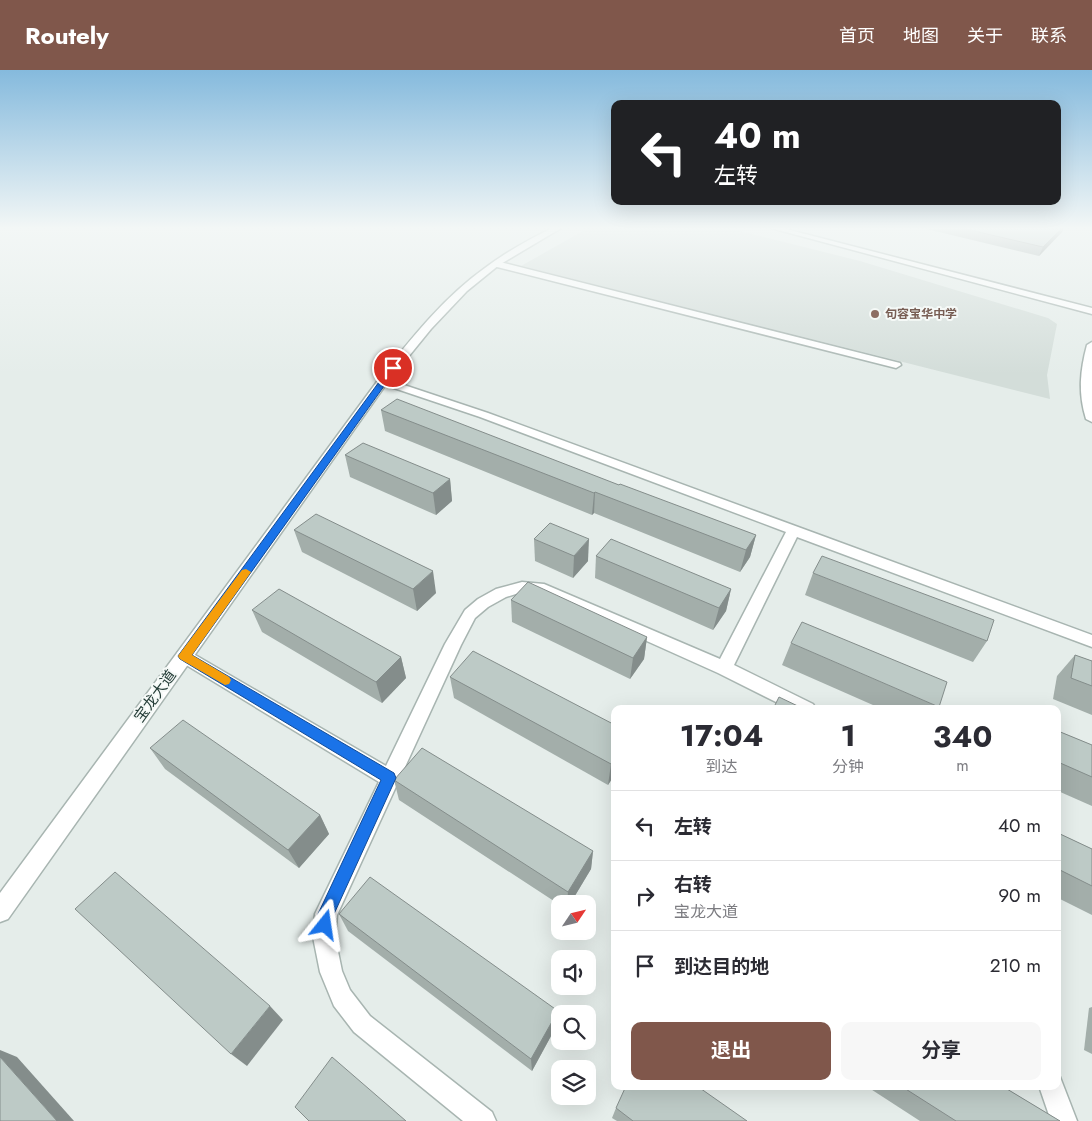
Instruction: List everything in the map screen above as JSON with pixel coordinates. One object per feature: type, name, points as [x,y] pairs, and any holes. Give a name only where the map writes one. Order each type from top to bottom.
[{"type":"street","name":"宝龙大道","points":[[0,911],[383,381],[434,319],[479,276]]},
{"type":"street","points":[[544,276],[896,365]]},
{"type":"street","points":[[958,276],[1092,311]]},
{"type":"street","points":[[1092,345],[1084,379],[1086,404],[1092,419]]},
{"type":"street","points":[[383,381],[484,415],[1092,641]]},
{"type":"street","points":[[724,668],[793,530]]},
{"type":"street","points":[[483,1121],[362,1024],[342,998],[330,972],[324,937],[326,914],[453,644],[470,614],[483,603],[501,593],[522,587],[544,589],[724,668],[800,705]]},
{"type":"street","points":[[184,656],[389,778]]},
{"type":"street","points":[[1052,1090],[1064,1121]]},
{"type":"shaded area","name":"句容宝华中学","points":[[561,276],[910,276],[1048,318],[1057,324],[1047,375],[1050,399]]},
{"type":"building","points":[[397,399],[619,485],[756,535],[746,550],[381,410]]},
{"type":"building","points":[[363,443],[450,479],[433,493],[345,455]]},
{"type":"building","points":[[316,514],[433,571],[413,589],[294,530]]},
{"type":"building","points":[[550,523],[589,539],[574,556],[534,539]]},
{"type":"building","points":[[611,539],[731,589],[719,608],[596,556]]},
{"type":"building","points":[[822,556],[994,620],[987,641],[813,573]]},
{"type":"building","points":[[528,582],[647,637],[633,658],[511,600]]},
{"type":"building","points":[[279,589],[401,657],[376,682],[252,610]]},
{"type":"building","points":[[802,622],[947,682],[940,705],[934,705],[791,643]]},
{"type":"building","points":[[473,651],[611,723],[611,764],[450,677]]},
{"type":"building","points":[[1075,655],[1092,661],[1092,686],[1071,678]]},
{"type":"building","points":[[779,697],[796,705],[775,705]]},
{"type":"building","points":[[183,720],[320,815],[288,850],[150,748]]},
{"type":"building","points":[[1061,732],[1092,745],[1092,777],[1061,763]]},
{"type":"building","points":[[422,748],[593,851],[568,892],[394,780]]},
{"type":"building","points":[[1061,834],[1092,849],[1092,886],[1061,870]]},
{"type":"building","points":[[115,872],[270,1006],[231,1054],[75,909]]},
{"type":"building","points":[[370,877],[551,1006],[551,1023],[531,1059],[339,914]]},
{"type":"building","points":[[0,1057],[57,1121],[0,1121]]},
{"type":"building","points":[[332,1057],[406,1121],[309,1121],[295,1107]]},
{"type":"building","points":[[624,1090],[703,1090],[747,1121],[633,1121],[616,1108]]},
{"type":"building","points":[[907,1090],[1009,1090],[1060,1121],[956,1121]]},
{"type":"slow traffic","points":[[225,680],[184,656],[246,572]]},
{"type":"place","name":"句容宝华中学","points":[[875,314]]},
{"type":"route","points":[[325,925],[326,914],[389,778],[184,656],[393,368]]}]
